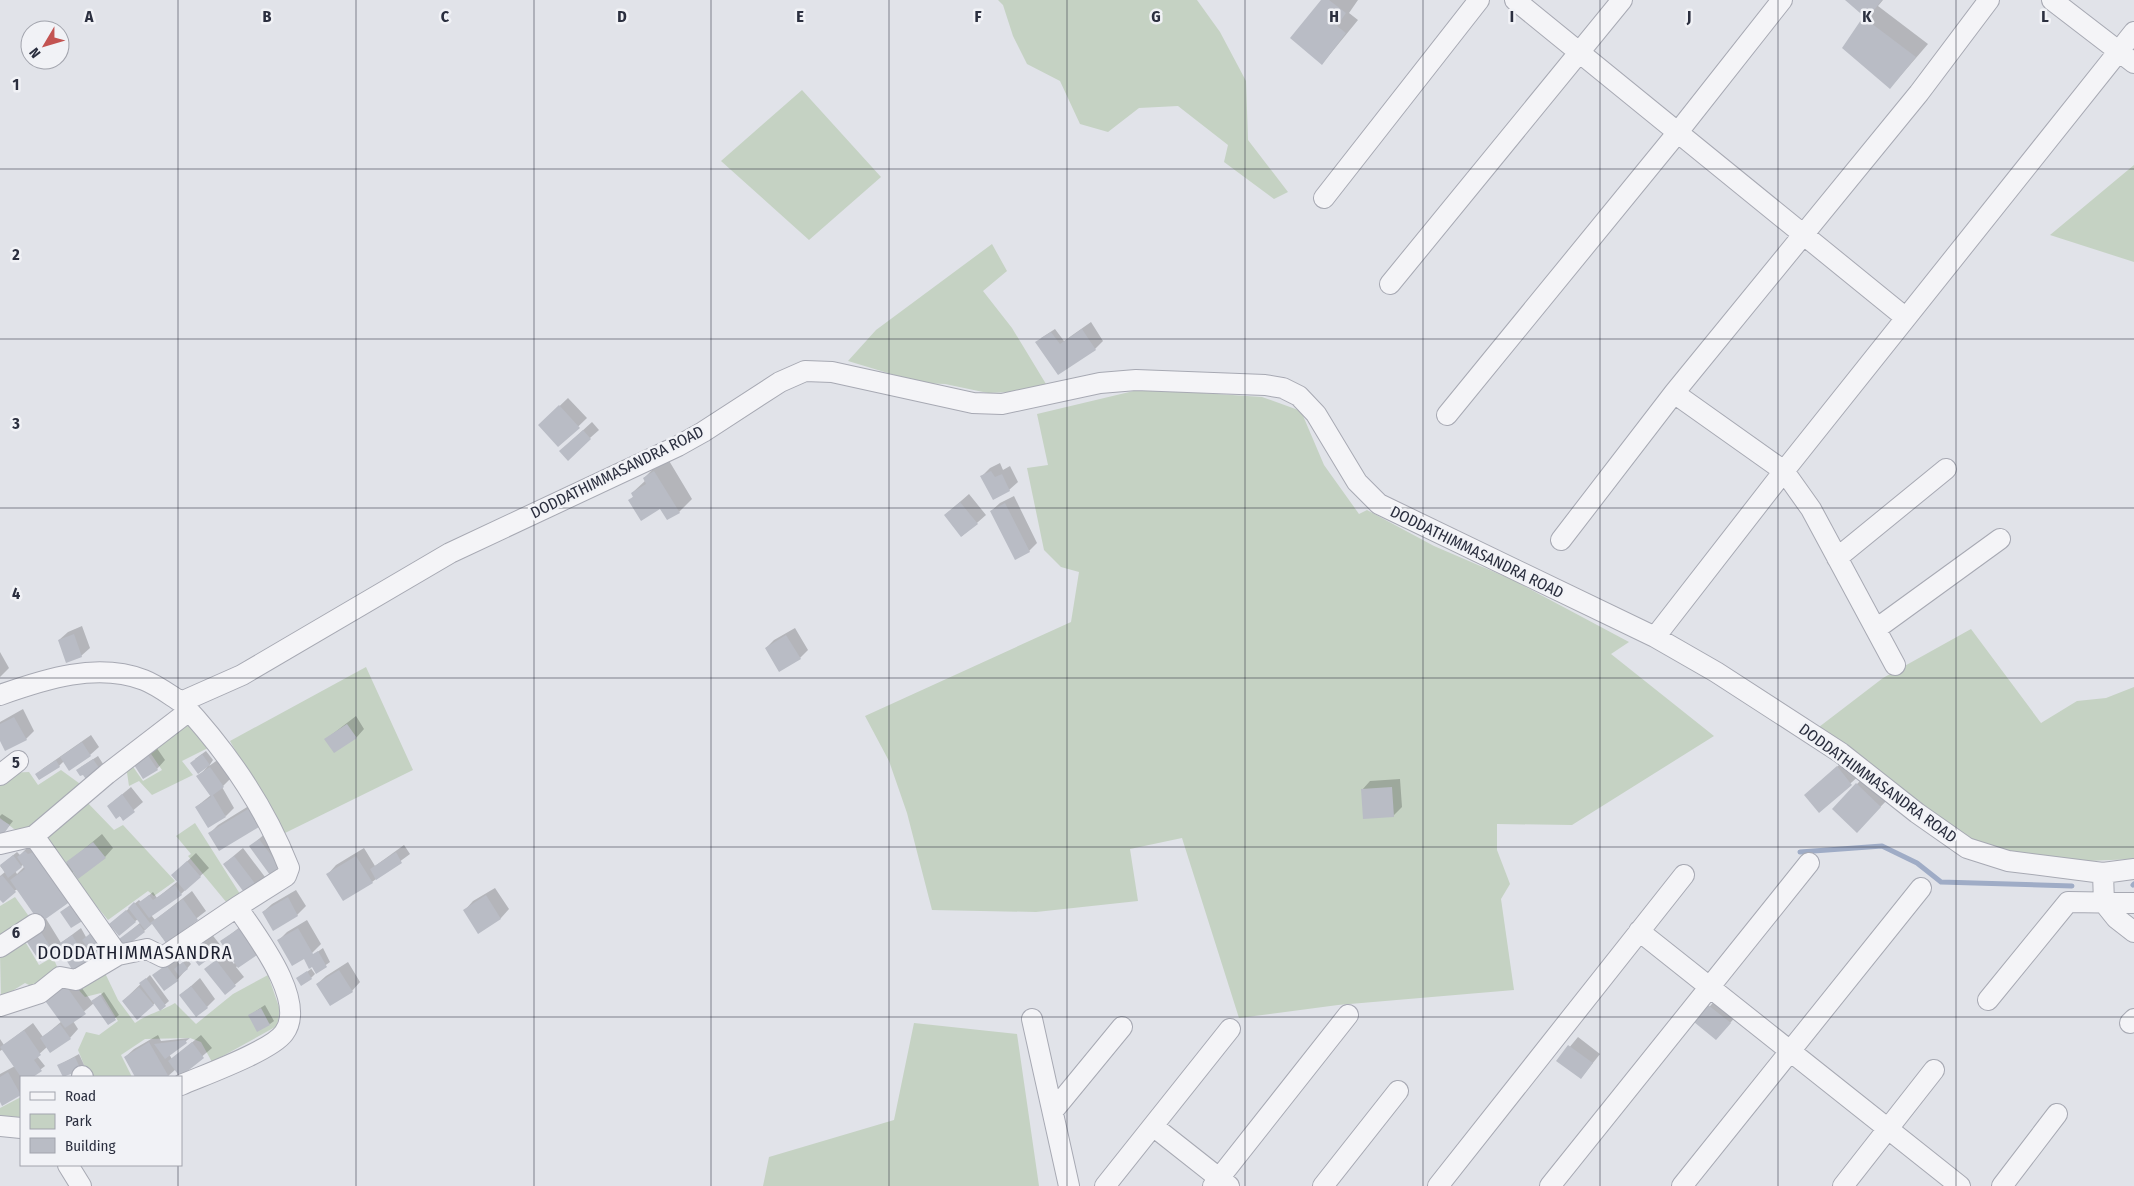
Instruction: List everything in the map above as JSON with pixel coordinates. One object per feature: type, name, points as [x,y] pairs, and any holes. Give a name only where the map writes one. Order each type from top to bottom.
[{"type":"street","points":[[1324,198],[1479,0]]},
{"type":"street","points":[[1515,0],[1906,318]]},
{"type":"street","points":[[1390,284],[1622,0]]},
{"type":"street","points":[[1447,415],[1678,132],[1782,0]]},
{"type":"street","points":[[1561,540],[1674,393],[1919,93],[1989,0]]},
{"type":"street","points":[[2052,0],[2126,57]]},
{"type":"street","points":[[1655,637],[1906,318],[2126,57],[2134,32]]},
{"type":"street","name":"DODDATHIMMASANDRA ROAD","points":[[34,836],[185,707],[450,553],[678,446],[780,382],[805,371],[832,372],[973,403],[1002,404],[1100,383],[1136,380],[1265,385],[1283,388],[1299,396],[1316,414],[1357,482],[1380,504],[1655,637],[1716,672],[1842,753],[1917,813],[1967,848],[2008,861],[2103,873],[2134,869]]},
{"type":"street","points":[[1674,393],[1784,471],[1811,509],[1894,665]]},
{"type":"street","points":[[1837,558],[1946,469]]},
{"type":"street","points":[[1876,630],[2000,538]]},
{"type":"street","points":[[0,695],[45,679],[83,673],[115,674],[145,680],[185,707],[241,776],[277,837],[289,868],[286,876],[237,906],[163,957],[147,949],[118,955],[76,980],[60,978],[40,992],[0,1004]]},
{"type":"street","points":[[0,775],[18,761]]},
{"type":"street","points":[[0,844],[34,836],[118,955]]},
{"type":"street","points":[[1550,1186],[1708,986],[1809,863]]},
{"type":"street","points":[[2103,873],[2104,903],[2116,918],[2134,932]]},
{"type":"street","points":[[1438,1186],[1684,875]]},
{"type":"street","points":[[1682,1186],[1921,888]]},
{"type":"street","points":[[1988,1000],[2068,902],[2134,903]]},
{"type":"street","points":[[182,1085],[268,1046],[284,1033],[291,1015],[280,974],[237,906]]},
{"type":"street","points":[[0,947],[35,924]]},
{"type":"street","points":[[1639,931],[1960,1186]]},
{"type":"street","points":[[1153,1126],[1220,1183],[1348,1015]]},
{"type":"street","points":[[1032,1019],[1069,1186]]},
{"type":"street","points":[[1053,1111],[1122,1026]]},
{"type":"street","points":[[1105,1186],[1230,1029]]},
{"type":"street","points":[[1843,1186],[1934,1070]]},
{"type":"street","points":[[1323,1186],[1398,1090]]},
{"type":"street","points":[[2002,1186],[2057,1114]]},
{"type":"street","points":[[0,1126],[20,1128]]},
{"type":"street","points":[[69,1166],[81,1186]]},
{"type":"green space","points":[[998,0],[1197,0],[1220,32],[1246,81],[1248,140],[1288,192],[1274,199],[1224,162],[1228,145],[1178,106],[1139,108],[1108,132],[1080,124],[1060,81],[1027,64],[1013,36],[1003,5]]},
{"type":"green space","points":[[802,90],[881,177],[809,240],[721,161]]},
{"type":"green space","points":[[2134,165],[2134,262],[2050,235]]},
{"type":"green space","points":[[992,244],[1007,271],[983,291],[1012,328],[1046,384],[1011,392],[988,393],[945,384],[921,383],[848,361],[876,330]]},
{"type":"green space","points":[[1142,389],[1262,397],[1301,411],[1324,465],[1359,514],[1367,510],[1434,546],[1513,580],[1629,642],[1611,654],[1714,736],[1572,825],[1497,824],[1497,850],[1510,884],[1501,899],[1514,990],[1338,1005],[1239,1018],[1182,838],[1130,849],[1138,901],[1036,912],[932,910],[907,813],[889,761],[865,716],[1071,622],[1079,572],[1061,567],[1044,550],[1027,468],[1048,465],[1037,414]]},
{"type":"green space","points":[[1971,629],[2041,723],[2077,701],[2106,698],[2134,687],[2134,859],[2088,861],[2019,857],[1966,838],[1819,727],[1883,678]]},
{"type":"green space","points":[[366,667],[413,770],[283,834],[230,741]]},
{"type":"green space","points":[[187,720],[208,748],[182,761],[193,775],[152,795],[139,781],[129,786],[126,766],[129,761],[143,781],[162,770],[147,748]]},
{"type":"green space","points":[[61,770],[83,786],[34,831],[14,829],[0,818],[0,780],[6,773],[29,772],[38,785]]},
{"type":"green space","points":[[84,799],[114,830],[123,825],[175,881],[154,896],[148,891],[108,920],[43,841]]},
{"type":"green space","points":[[195,823],[240,894],[227,903],[188,856],[191,854],[176,836]]},
{"type":"green space","points":[[15,897],[33,922],[4,940],[0,934],[0,906]]},
{"type":"green space","points":[[23,938],[39,965],[53,957],[58,969],[33,987],[25,983],[1,998],[0,953]]},
{"type":"green space","points":[[105,973],[118,1000],[135,1023],[175,1003],[196,1024],[233,994],[268,975],[280,1010],[277,1026],[212,1062],[201,1042],[190,1038],[145,1039],[121,1055],[132,1076],[89,1076],[78,1050],[86,1032],[99,1035],[118,1021],[101,993],[85,997],[76,987]]},
{"type":"green space","points":[[914,1023],[1017,1034],[1039,1186],[763,1186],[769,1157],[894,1120]]},
{"type":"green space","points":[[20,1098],[20,1117],[0,1116],[0,1108]]},
{"type":"building","points":[[1321,0],[1329,0],[1346,13],[1337,26],[1346,33],[1322,65],[1290,38]]},
{"type":"building","points":[[1845,0],[1882,0],[1867,19]]},
{"type":"building","points":[[1863,17],[1916,57],[1890,89],[1842,48]]},
{"type":"building","points":[[1082,329],[1096,350],[1058,375],[1035,342],[1051,332],[1060,344]]},
{"type":"building","points":[[559,405],[580,428],[558,447],[538,425]]},
{"type":"building","points":[[583,430],[591,439],[568,461],[559,451]]},
{"type":"building","points":[[654,471],[680,513],[667,520],[660,509],[641,521],[628,500],[633,497],[631,493],[646,484],[643,478]]},
{"type":"building","points":[[991,471],[995,477],[1002,474],[1010,491],[993,500],[980,476]]},
{"type":"building","points":[[960,502],[978,524],[961,537],[944,515]]},
{"type":"building","points":[[1005,503],[1030,552],[1015,560],[990,511]]},
{"type":"building","points":[[74,634],[82,657],[66,663],[58,640]]},
{"type":"building","points":[[786,635],[801,659],[779,672],[765,648]]},
{"type":"building","points":[[14,717],[27,740],[5,751],[0,741],[0,724]]},
{"type":"building","points":[[347,724],[357,738],[334,753],[324,739]]},
{"type":"building","points":[[82,742],[91,756],[69,771],[60,757]]},
{"type":"building","points":[[145,751],[158,770],[143,779],[131,760]]},
{"type":"building","points":[[202,754],[210,765],[198,774],[190,763]]},
{"type":"building","points":[[93,759],[102,772],[88,782],[76,770]]},
{"type":"building","points":[[56,760],[60,767],[39,780],[35,774]]},
{"type":"building","points":[[1837,766],[1852,785],[1819,813],[1804,795]]},
{"type":"building","points":[[210,767],[224,787],[213,795],[226,817],[208,828],[195,807],[211,797],[196,776]]},
{"type":"building","points":[[1856,783],[1881,807],[1857,833],[1832,809]]},
{"type":"building","points":[[1392,787],[1394,817],[1363,819],[1361,789]]},
{"type":"building","points":[[122,794],[135,812],[123,821],[120,816],[116,819],[107,806]]},
{"type":"building","points":[[248,809],[259,827],[219,851],[208,833]]},
{"type":"building","points":[[0,819],[10,825],[2,836],[0,835]]},
{"type":"building","points":[[259,839],[280,867],[270,875],[249,846]]},
{"type":"building","points":[[93,842],[106,858],[78,879],[66,862]]},
{"type":"building","points":[[25,851],[28,854],[36,851],[71,901],[40,923],[10,880],[25,869],[17,857]]},
{"type":"building","points":[[396,852],[402,863],[376,880],[370,869]]},
{"type":"building","points":[[13,855],[22,867],[8,878],[0,865]]},
{"type":"building","points":[[234,856],[257,886],[246,895],[223,864]]},
{"type":"building","points":[[356,856],[373,883],[343,901],[326,874]]},
{"type":"building","points":[[187,861],[201,877],[185,891],[171,875]]},
{"type":"building","points":[[2,875],[16,892],[3,903],[0,900],[0,877]]},
{"type":"building","points":[[175,885],[182,895],[149,918],[138,903],[149,895],[153,900]]},
{"type":"building","points":[[486,895],[501,919],[478,934],[463,910]]},
{"type":"building","points":[[288,897],[298,916],[273,931],[262,912]]},
{"type":"building","points":[[183,899],[198,920],[166,943],[152,924],[145,930],[128,908],[134,902],[150,923]]},
{"type":"building","points":[[73,903],[84,920],[71,928],[60,912]]},
{"type":"building","points":[[126,910],[136,922],[119,936],[109,924]]},
{"type":"building","points":[[139,924],[145,932],[125,947],[119,939]]},
{"type":"building","points":[[38,927],[54,953],[40,962],[23,936]]},
{"type":"building","points":[[241,927],[260,953],[238,968],[220,941]]},
{"type":"building","points":[[298,928],[313,954],[318,951],[327,967],[316,974],[312,967],[309,969],[304,959],[292,966],[277,940]]},
{"type":"building","points":[[92,932],[105,949],[94,957],[82,940]]},
{"type":"building","points":[[72,935],[88,961],[73,971],[57,945]]},
{"type":"building","points":[[198,935],[214,955],[199,966],[184,947]]},
{"type":"building","points":[[216,960],[236,986],[225,995],[204,969]]},
{"type":"building","points":[[183,962],[188,969],[179,976],[174,969]]},
{"type":"building","points":[[166,965],[178,981],[164,991],[152,975]]},
{"type":"building","points":[[339,970],[353,992],[330,1006],[316,984]]},
{"type":"building","points":[[307,971],[312,979],[301,986],[296,978]]},
{"type":"building","points":[[146,978],[166,1006],[160,1011],[139,983]]},
{"type":"building","points":[[64,983],[86,1014],[65,1028],[43,998]]},
{"type":"building","points":[[191,986],[208,1008],[196,1017],[179,995]]},
{"type":"building","points":[[139,987],[154,1005],[137,1020],[122,1001]]},
{"type":"building","points":[[100,995],[116,1020],[108,1025],[91,1001]]},
{"type":"building","points":[[1708,1005],[1731,1023],[1716,1040],[1694,1022]]},
{"type":"building","points":[[261,1008],[270,1025],[257,1032],[248,1015]]},
{"type":"building","points":[[60,1024],[71,1039],[50,1053],[40,1038]]},
{"type":"building","points":[[24,1030],[41,1055],[34,1060],[42,1071],[34,1076],[20,1076],[0,1047]]},
{"type":"building","points":[[185,1040],[187,1043],[165,1059],[154,1044]]},
{"type":"building","points":[[149,1042],[168,1076],[134,1076],[124,1057]]},
{"type":"building","points":[[192,1042],[204,1058],[181,1076],[179,1076],[168,1061]]},
{"type":"building","points":[[1568,1045],[1593,1063],[1581,1079],[1556,1061]]},
{"type":"building","points":[[75,1057],[81,1070],[62,1076],[57,1065]]},
{"type":"building","points":[[8,1072],[20,1093],[20,1096],[2,1106],[0,1102],[0,1077]]},
{"type":"waterway","points":[[1800,852],[1882,846],[1917,863],[1941,882],[2072,886]]},
{"type":"district","name":"DODDATHIMMASANDRA","points":[[135,952]]}]
